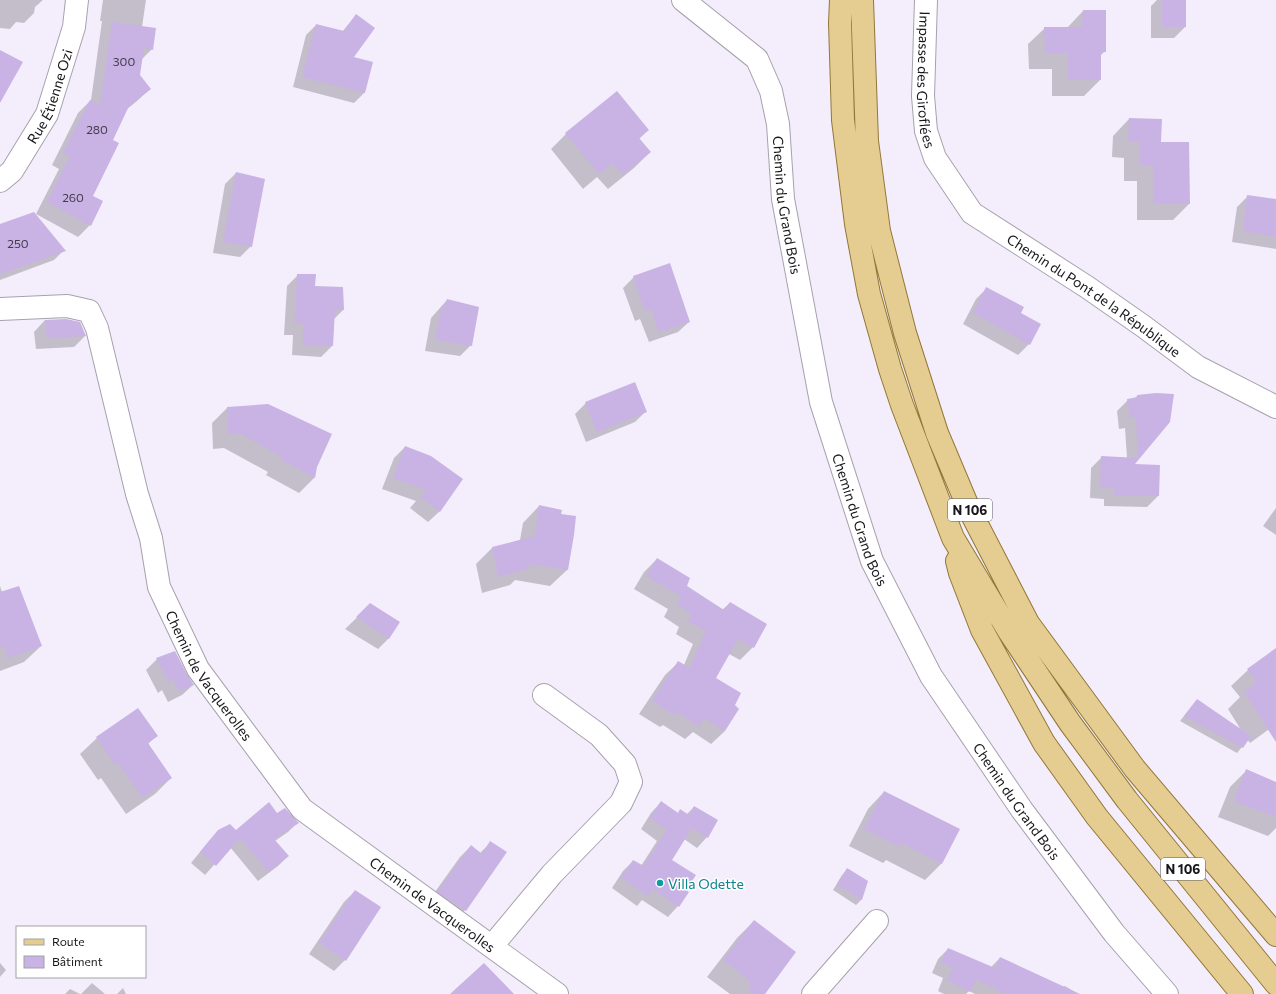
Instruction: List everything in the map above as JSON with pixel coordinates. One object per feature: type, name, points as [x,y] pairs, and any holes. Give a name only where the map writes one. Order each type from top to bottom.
[{"type":"main road","name":"N 106","points":[[842,0],[840,23],[843,120],[856,224],[869,294],[895,383],[953,538],[1010,633],[1075,729],[1127,800],[1276,984]]},
{"type":"main road","name":"N 106","points":[[862,0],[866,141],[879,231],[905,333],[930,412],[937,433],[969,509],[1028,623],[1135,769],[1276,935]]},
{"type":"main road","points":[[953,538],[960,573],[982,630],[1044,743],[1097,817],[1242,994]]},
{"type":"street","name":"Rue Étienne Ozi","points":[[0,181],[12,171],[47,114],[74,27],[77,0]]},
{"type":"street","name":"Chemin du Grand Bois","points":[[683,0],[757,59],[771,91],[778,124],[783,199],[821,402],[872,561],[931,676],[1018,804],[1114,933],[1167,994]]},
{"type":"street","name":"Impasse des Giroflées","points":[[926,0],[923,96],[926,130],[935,158]]},
{"type":"street","name":"Chemin du Pont de la République","points":[[935,158],[972,213],[1087,287],[1198,367],[1276,407]]},
{"type":"street","name":"Chemin de Vacquerolles","points":[[0,309],[67,306],[89,311],[97,328],[137,494],[151,538],[159,587],[198,669],[302,809],[557,994]]},
{"type":"street","points":[[492,946],[552,874],[621,803],[631,782],[625,764],[599,735],[544,695]]},
{"type":"street","points":[[812,994],[877,921]]},
{"type":"building","points":[[1162,0],[1186,0],[1186,27],[1162,27]]},
{"type":"building","points":[[1083,10],[1106,10],[1106,52],[1101,52],[1101,80],[1068,80],[1068,53],[1045,53],[1044,27],[1082,27]]},
{"type":"building","points":[[356,14],[375,28],[354,57],[373,62],[365,93],[302,77],[316,24],[344,31]]},
{"type":"building","points":[[112,22],[156,28],[153,50],[144,48],[140,75],[151,89],[129,106],[113,140],[119,143],[93,196],[103,201],[91,226],[47,202],[70,156],[63,153],[90,100],[100,105]]},
{"type":"building","points":[[0,50],[23,62],[0,103]]},
{"type":"building","points":[[617,91],[649,130],[639,138],[651,152],[623,175],[613,163],[599,174],[565,133]]},
{"type":"building","points":[[1129,118],[1162,119],[1161,142],[1189,142],[1190,204],[1153,204],[1153,165],[1140,165],[1140,142],[1128,141]]},
{"type":"building","points":[[236,172],[265,179],[252,247],[223,242]]},
{"type":"building","points":[[1247,195],[1276,199],[1276,237],[1243,231]]},
{"type":"building","points":[[34,212],[66,251],[0,274],[0,224]]},
{"type":"building","points":[[670,263],[690,322],[659,332],[651,309],[645,311],[633,276]]},
{"type":"building","points":[[297,274],[316,274],[315,286],[343,287],[344,310],[335,310],[333,346],[303,345],[303,324],[295,324]]},
{"type":"building","points":[[986,287],[1024,307],[1021,313],[1041,324],[1030,345],[973,313]]},
{"type":"building","points":[[447,299],[479,307],[472,346],[435,340],[442,306],[445,306]]},
{"type":"building","points":[[66,319],[80,322],[86,336],[47,338],[45,320]]},
{"type":"building","points":[[635,382],[647,412],[597,432],[585,402]]},
{"type":"building","points":[[1156,393],[1174,394],[1170,422],[1135,464],[1160,465],[1159,496],[1114,495],[1114,488],[1100,487],[1101,456],[1138,458],[1136,418],[1130,418],[1127,399],[1138,397],[1137,395]]},
{"type":"building","points":[[268,404],[332,434],[317,467],[315,478],[281,460],[282,457],[240,433],[228,434],[227,407]]},
{"type":"building","points":[[405,446],[431,456],[463,479],[440,512],[421,497],[426,490],[393,478]]},
{"type":"building","points":[[539,505],[562,510],[561,514],[576,516],[568,570],[530,564],[528,569],[498,577],[492,547],[535,536]]},
{"type":"building","points":[[657,558],[690,578],[687,586],[724,610],[730,602],[767,624],[754,648],[738,639],[716,678],[741,693],[735,705],[739,709],[725,731],[704,718],[699,726],[677,712],[674,715],[652,701],[678,661],[690,668],[706,631],[688,621],[691,614],[677,604],[681,596],[646,576]]},
{"type":"building","points":[[19,586],[42,646],[8,658],[4,646],[0,647],[0,592]]},
{"type":"building","points":[[370,603],[400,622],[389,639],[356,617]]},
{"type":"building","points":[[1276,648],[1276,742],[1244,692],[1257,682],[1247,669]]},
{"type":"building","points":[[175,651],[194,685],[179,691],[173,680],[169,682],[156,658]]},
{"type":"building","points":[[1197,699],[1251,736],[1243,748],[1184,716]]},
{"type":"building","points":[[138,708],[158,736],[148,743],[172,778],[142,798],[118,763],[115,765],[96,737]]},
{"type":"building","points":[[1246,769],[1276,782],[1276,817],[1234,801]]},
{"type":"building","points":[[884,791],[960,829],[942,864],[902,843],[900,847],[864,829]]},
{"type":"building","points":[[661,801],[678,813],[680,809],[689,815],[694,806],[718,820],[708,838],[692,828],[672,860],[696,875],[686,890],[689,892],[679,907],[652,889],[648,896],[621,878],[633,860],[644,866],[667,830],[650,818]]},
{"type":"building","points":[[269,802],[277,813],[285,808],[299,823],[274,839],[289,856],[268,872],[240,838],[216,866],[200,852],[218,830],[230,824],[236,830]]},
{"type":"building","points":[[490,841],[507,852],[466,911],[437,892],[471,845],[482,854]]},
{"type":"building","points":[[847,868],[868,881],[862,900],[837,885]]},
{"type":"building","points":[[355,890],[381,907],[346,961],[319,943]]},
{"type":"building","points":[[754,920],[796,952],[765,994],[750,994],[750,981],[723,960]]},
{"type":"building","points":[[948,948],[995,968],[1000,957],[1080,994],[1005,994],[976,979],[970,992],[947,980],[953,968],[941,962]]},
{"type":"building","points":[[484,963],[514,994],[450,994]]},
{"type":"place","name":"Villa Odette","points":[[660,883]]}]
